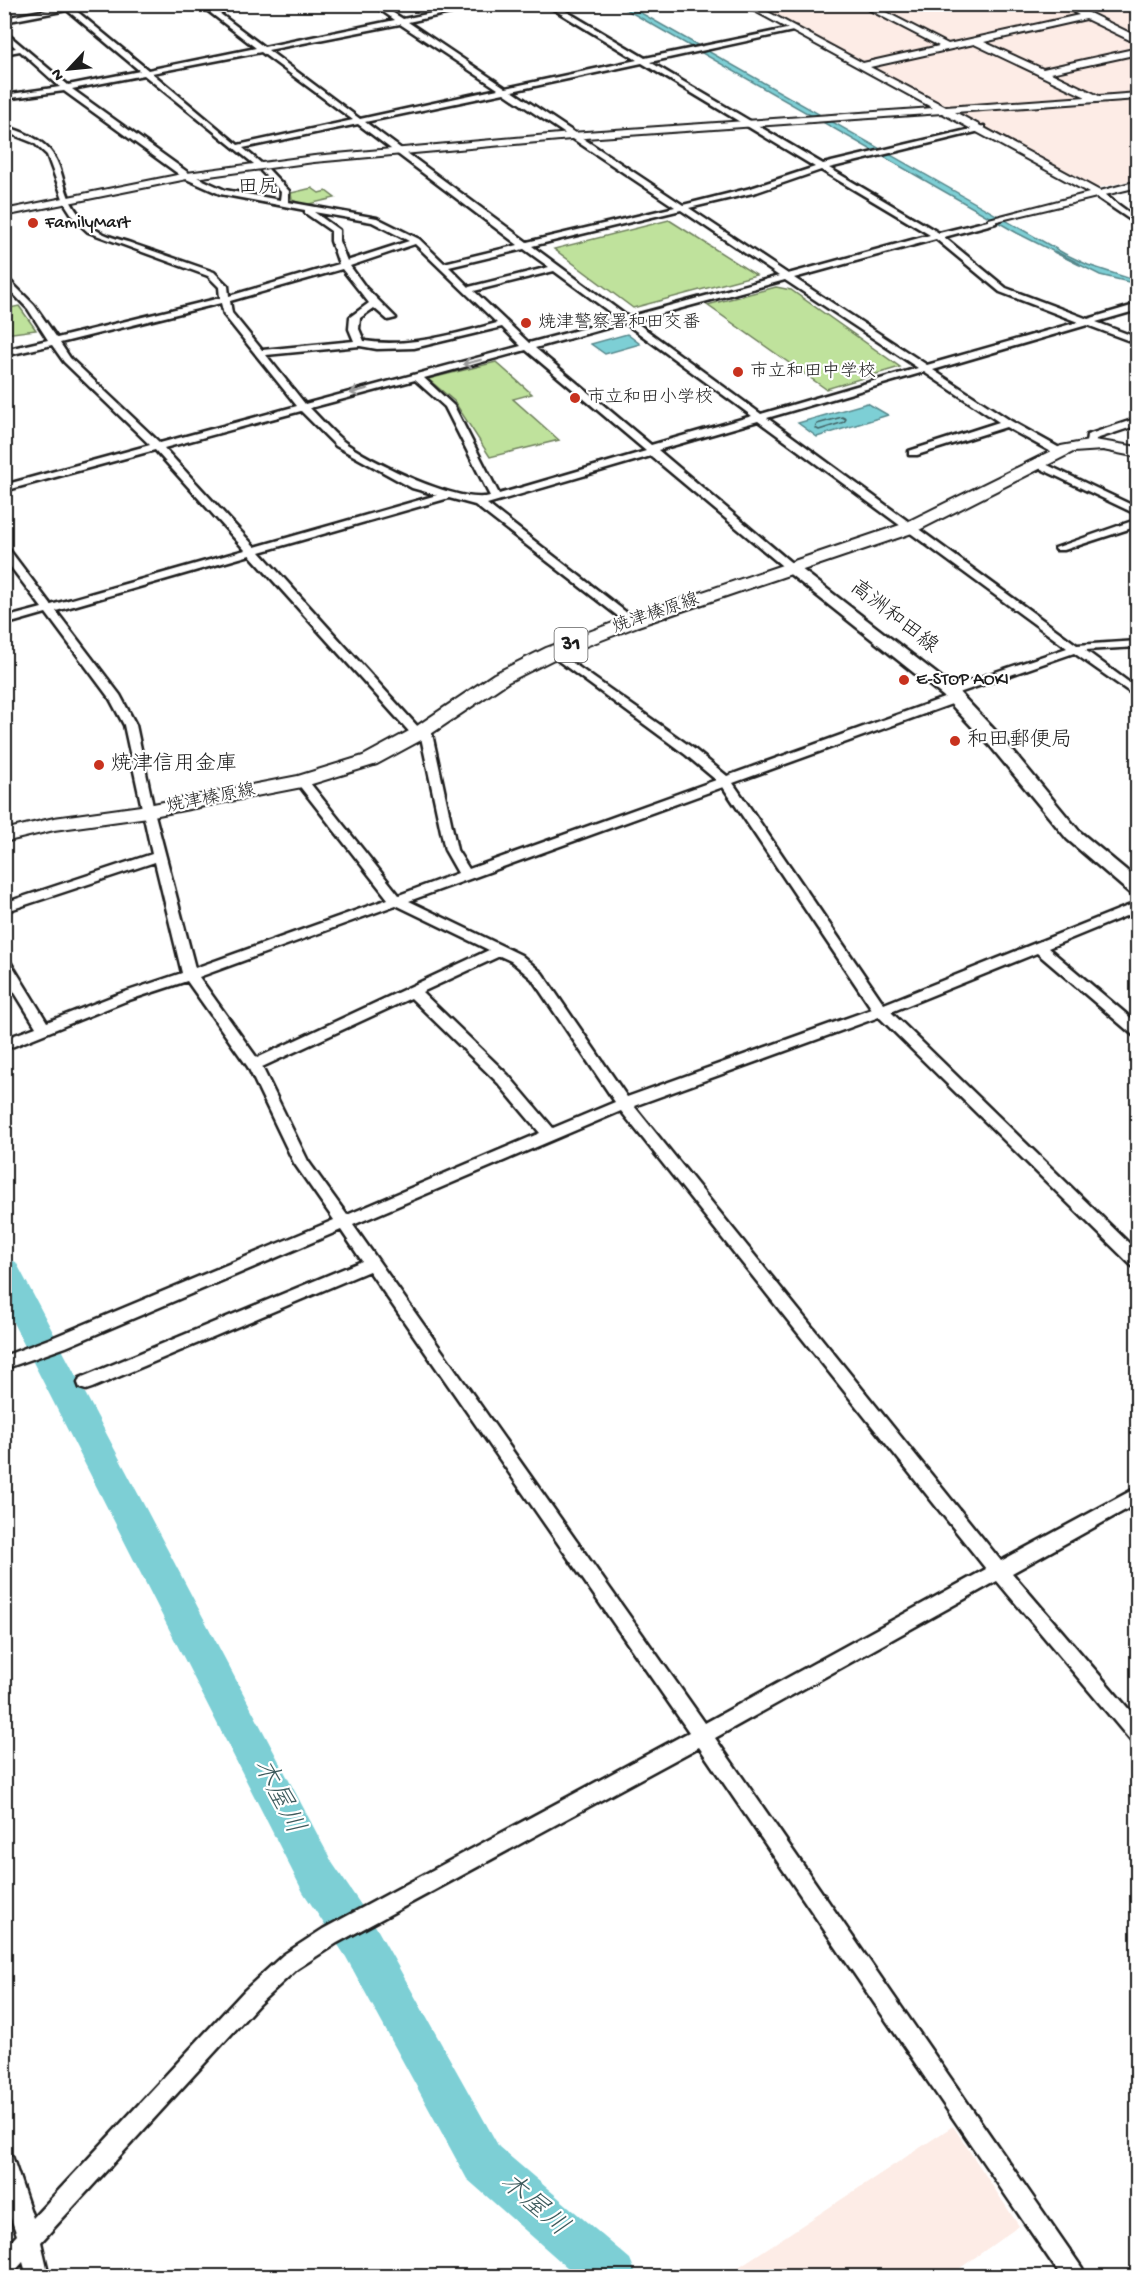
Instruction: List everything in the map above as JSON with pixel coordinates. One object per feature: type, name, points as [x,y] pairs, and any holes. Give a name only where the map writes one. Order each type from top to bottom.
[{"type":"main road","name":"焼津榛原線","points":[[4,836],[54,824],[148,811],[302,781],[370,760],[422,732],[501,678],[553,652],[632,622],[909,528],[1061,453],[1091,443],[1112,445],[1137,452]]},
{"type":"main road","name":"高洲和田線","points":[[792,568],[952,695],[997,743],[1073,835],[1137,890]]},
{"type":"street","points":[[4,20],[66,6],[90,4]]},
{"type":"street","points":[[202,4],[526,246],[1137,695]]},
{"type":"street","points":[[375,4],[501,90],[1007,423],[1061,453]]},
{"type":"street","points":[[382,10],[409,4]]},
{"type":"street","points":[[4,97],[66,88],[489,4]]},
{"type":"street","points":[[548,4],[938,236],[985,278],[1003,290],[1137,341]]},
{"type":"street","points":[[746,4],[981,128],[1098,194],[1137,223]]},
{"type":"street","points":[[862,4],[947,47]]},
{"type":"street","points":[[1063,4],[1137,41]]},
{"type":"street","points":[[66,6],[262,168],[285,191],[284,204]]},
{"type":"street","points":[[861,66],[1088,16]]},
{"type":"street","points":[[238,147],[793,29]]},
{"type":"street","points":[[4,33],[66,88],[187,176],[223,192],[374,220],[416,241],[528,347],[792,568]]},
{"type":"street","points":[[976,41],[1096,99]]},
{"type":"street","points":[[4,52],[22,49]]},
{"type":"street","points":[[1044,72],[1137,51]]},
{"type":"street","points":[[4,213],[187,176],[399,150],[1137,96]]},
{"type":"street","points":[[4,128],[45,148],[55,159],[66,200],[81,223],[96,234],[211,274],[223,286],[227,313],[303,407],[340,444],[416,486],[478,503],[632,622]]},
{"type":"street","points":[[441,266],[754,190],[822,167],[981,128]]},
{"type":"street","points":[[4,488],[784,276],[1137,184]]},
{"type":"street","points":[[303,208],[335,230],[336,249],[346,266],[374,304],[391,318]]},
{"type":"street","points":[[4,353],[225,300],[346,266],[416,241]]},
{"type":"street","points":[[467,290],[556,268]]},
{"type":"street","points":[[4,278],[31,307],[68,360],[158,447],[422,732],[451,850],[466,875]]},
{"type":"street","points":[[360,343],[354,329],[355,317],[374,304]]},
{"type":"street","points":[[478,503],[1137,307]]},
{"type":"street","points":[[259,354],[360,343],[374,347],[434,342],[504,324]]},
{"type":"street","points":[[416,376],[449,406],[496,498]]},
{"type":"street","points":[[1091,443],[1091,436],[1137,421]]},
{"type":"street","points":[[913,453],[1007,423]]},
{"type":"street","points":[[1039,464],[1137,512]]},
{"type":"street","points":[[4,622],[449,495]]},
{"type":"street","points":[[1060,548],[1137,522]]},
{"type":"street","points":[[4,550],[116,698],[130,724],[148,811],[190,975],[254,1065],[302,1163],[702,1735],[1074,2277]]},
{"type":"street","points":[[4,1045],[121,998],[726,782],[1074,649],[1137,644]]},
{"type":"street","points":[[553,652],[690,752],[726,782],[881,1011],[1137,1262]]},
{"type":"street","points":[[302,781],[396,900],[516,958],[537,976],[624,1104],[999,1571],[1137,1735]]},
{"type":"street","points":[[4,908],[159,856]]},
{"type":"street","points":[[12,1360],[60,1342],[624,1104],[881,1011],[1040,948],[1137,906]]},
{"type":"street","points":[[1040,948],[1137,1032]]},
{"type":"street","points":[[254,1065],[501,950]]},
{"type":"street","points":[[4,963],[45,1030]]},
{"type":"street","points":[[412,991],[503,1079],[550,1135]]},
{"type":"street","points":[[86,1383],[372,1263]]},
{"type":"street","points":[[4,2266],[252,1997],[290,1962],[368,1915],[702,1735],[1137,1494]]},
{"type":"street","points":[[4,2163],[29,2238],[38,2277]]},
{"type":"shaded area","points":[[757,5],[1137,5],[1137,179],[1098,188]]},
{"type":"shaded area","points":[[953,2126],[1019,2226],[949,2276],[725,2276]]},
{"type":"green space","points":[[312,188],[319,193],[326,191],[335,198],[305,205],[292,200],[291,193]]},
{"type":"green space","points":[[669,220],[756,275],[633,308],[554,249]]},
{"type":"green space","points":[[776,287],[791,290],[900,367],[826,389],[707,305]]},
{"type":"green space","points":[[19,306],[36,330],[5,334],[5,309]]},
{"type":"green space","points":[[496,362],[532,394],[513,399],[559,440],[490,457],[454,401],[428,379]]},
{"type":"water","points":[[618,5],[627,5],[1065,254],[1088,265],[1137,281],[1137,284],[1100,275],[1017,233]]},
{"type":"water","points":[[627,334],[640,344],[605,354],[591,344]]},
{"type":"water","points":[[867,403],[888,415],[817,437],[798,423]]},
{"type":"waterway","points":[[1055,252],[1079,264]]},
{"type":"waterway","name":"木屋川","points":[[4,1271],[318,1878],[361,1942],[483,2163],[613,2276]]},
{"type":"place","name":"FamilyMart","points":[[33,223]]},
{"type":"place","name":"焼津警察署和田交番","points":[[526,323]]},
{"type":"place","name":"市立和田中学校","points":[[738,372]]},
{"type":"place","name":"市立和田小学校","points":[[575,398]]},
{"type":"place","name":"E-STOP AOKI","points":[[904,680]]},
{"type":"place","name":"和田郵便局","points":[[955,741]]},
{"type":"place","name":"焼津信用金庫","points":[[99,765]]},
{"type":"district","name":"田尻","points":[[258,188]]}]
